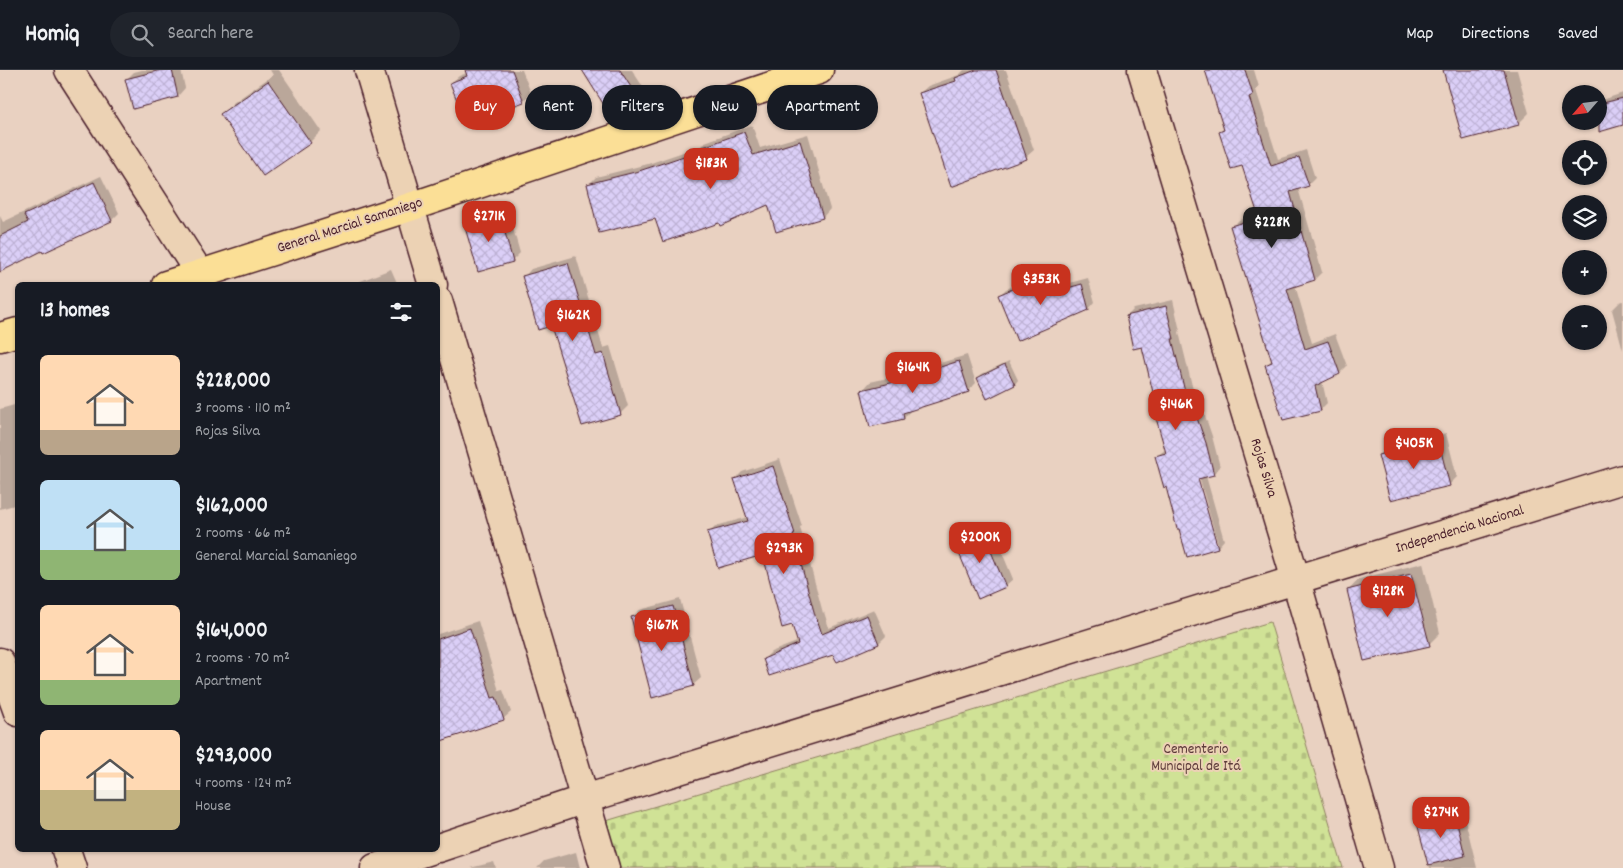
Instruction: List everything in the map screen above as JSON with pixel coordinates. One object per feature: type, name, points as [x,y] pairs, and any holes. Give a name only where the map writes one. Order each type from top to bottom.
[{"type":"main road","name":"General Marcial Samaniego","points":[[175,282],[410,207],[819,70]]},
{"type":"main road","points":[[0,337],[15,333]]},
{"type":"street","points":[[69,70],[200,274]]},
{"type":"street","points":[[368,70],[432,282]]},
{"type":"street","name":"Rojas Silva","points":[[1142,70],[1296,580],[1379,868]]},
{"type":"street","points":[[440,308],[605,868]]},
{"type":"street","name":"Independencia Nacional","points":[[440,847],[585,799],[1623,479]]},
{"type":"street","points":[[0,662],[15,704]]},
{"type":"street","points":[[67,852],[72,868]]},
{"type":"street","points":[[375,868],[424,852]]},
{"type":"green space","name":"Cementerio Municipal de Itá","points":[[1270,622],[1343,868],[620,868],[606,821]]},
{"type":"building","points":[[161,70],[172,70],[178,97],[133,109],[125,79]]},
{"type":"building","points":[[465,70],[512,70],[524,102],[515,105],[515,85],[455,85],[455,96],[450,83],[467,76]]},
{"type":"building","points":[[582,70],[620,70],[630,85],[602,85],[602,102]]},
{"type":"building","points":[[976,70],[996,70],[1027,159],[951,187],[919,93],[956,81],[955,78]]},
{"type":"building","points":[[1205,70],[1245,70],[1253,95],[1249,97],[1271,166],[1299,157],[1309,186],[1290,192],[1315,280],[1287,289],[1305,349],[1328,341],[1340,374],[1315,386],[1321,411],[1283,420],[1265,365],[1272,362],[1230,226],[1259,218],[1242,166],[1231,169],[1219,132],[1224,130]]},
{"type":"building","points":[[1443,70],[1504,70],[1519,125],[1463,140]]},
{"type":"building","points":[[268,81],[311,143],[263,176],[220,114]]},
{"type":"building","points":[[1623,98],[1623,125],[1608,129],[1608,102]]},
{"type":"building","points":[[744,132],[753,155],[800,141],[823,218],[776,232],[768,205],[720,226],[719,223],[663,242],[655,219],[599,233],[587,184],[639,171],[696,152],[695,150]]},
{"type":"building","points":[[94,182],[112,221],[43,253],[42,251],[0,272],[0,236],[28,222],[24,215]]},
{"type":"building","points":[[500,214],[513,262],[478,272],[464,224]]},
{"type":"building","points":[[568,263],[596,355],[603,353],[621,415],[582,426],[551,326],[538,330],[522,276]]},
{"type":"building","points":[[1046,275],[1053,292],[1082,284],[1089,310],[1017,341],[998,295]]},
{"type":"building","points":[[1166,306],[1189,408],[1193,407],[1206,443],[1214,475],[1198,479],[1218,548],[1187,557],[1155,456],[1166,453],[1156,418],[1159,417],[1142,347],[1133,349],[1126,316]]},
{"type":"building","points":[[959,361],[969,392],[903,413],[904,419],[870,427],[861,390],[929,374],[928,371]]},
{"type":"building","points":[[1005,364],[1015,385],[987,399],[977,378]]},
{"type":"building","points":[[1438,440],[1450,486],[1390,500],[1378,455]]},
{"type":"building","points":[[773,466],[795,534],[793,535],[816,619],[822,634],[867,615],[879,644],[837,662],[833,655],[769,676],[763,659],[798,644],[792,625],[782,628],[763,555],[718,568],[707,532],[748,521],[734,479]]},
{"type":"building","points":[[982,530],[1006,587],[978,599],[954,541]]},
{"type":"building","points":[[1411,574],[1430,646],[1364,661],[1347,590]]},
{"type":"building","points":[[673,606],[694,686],[652,698],[631,617]]},
{"type":"building","points":[[470,628],[492,698],[496,697],[504,720],[440,741],[440,638]]},
{"type":"building","points":[[1455,814],[1465,856],[1428,865],[1417,823]]}]
